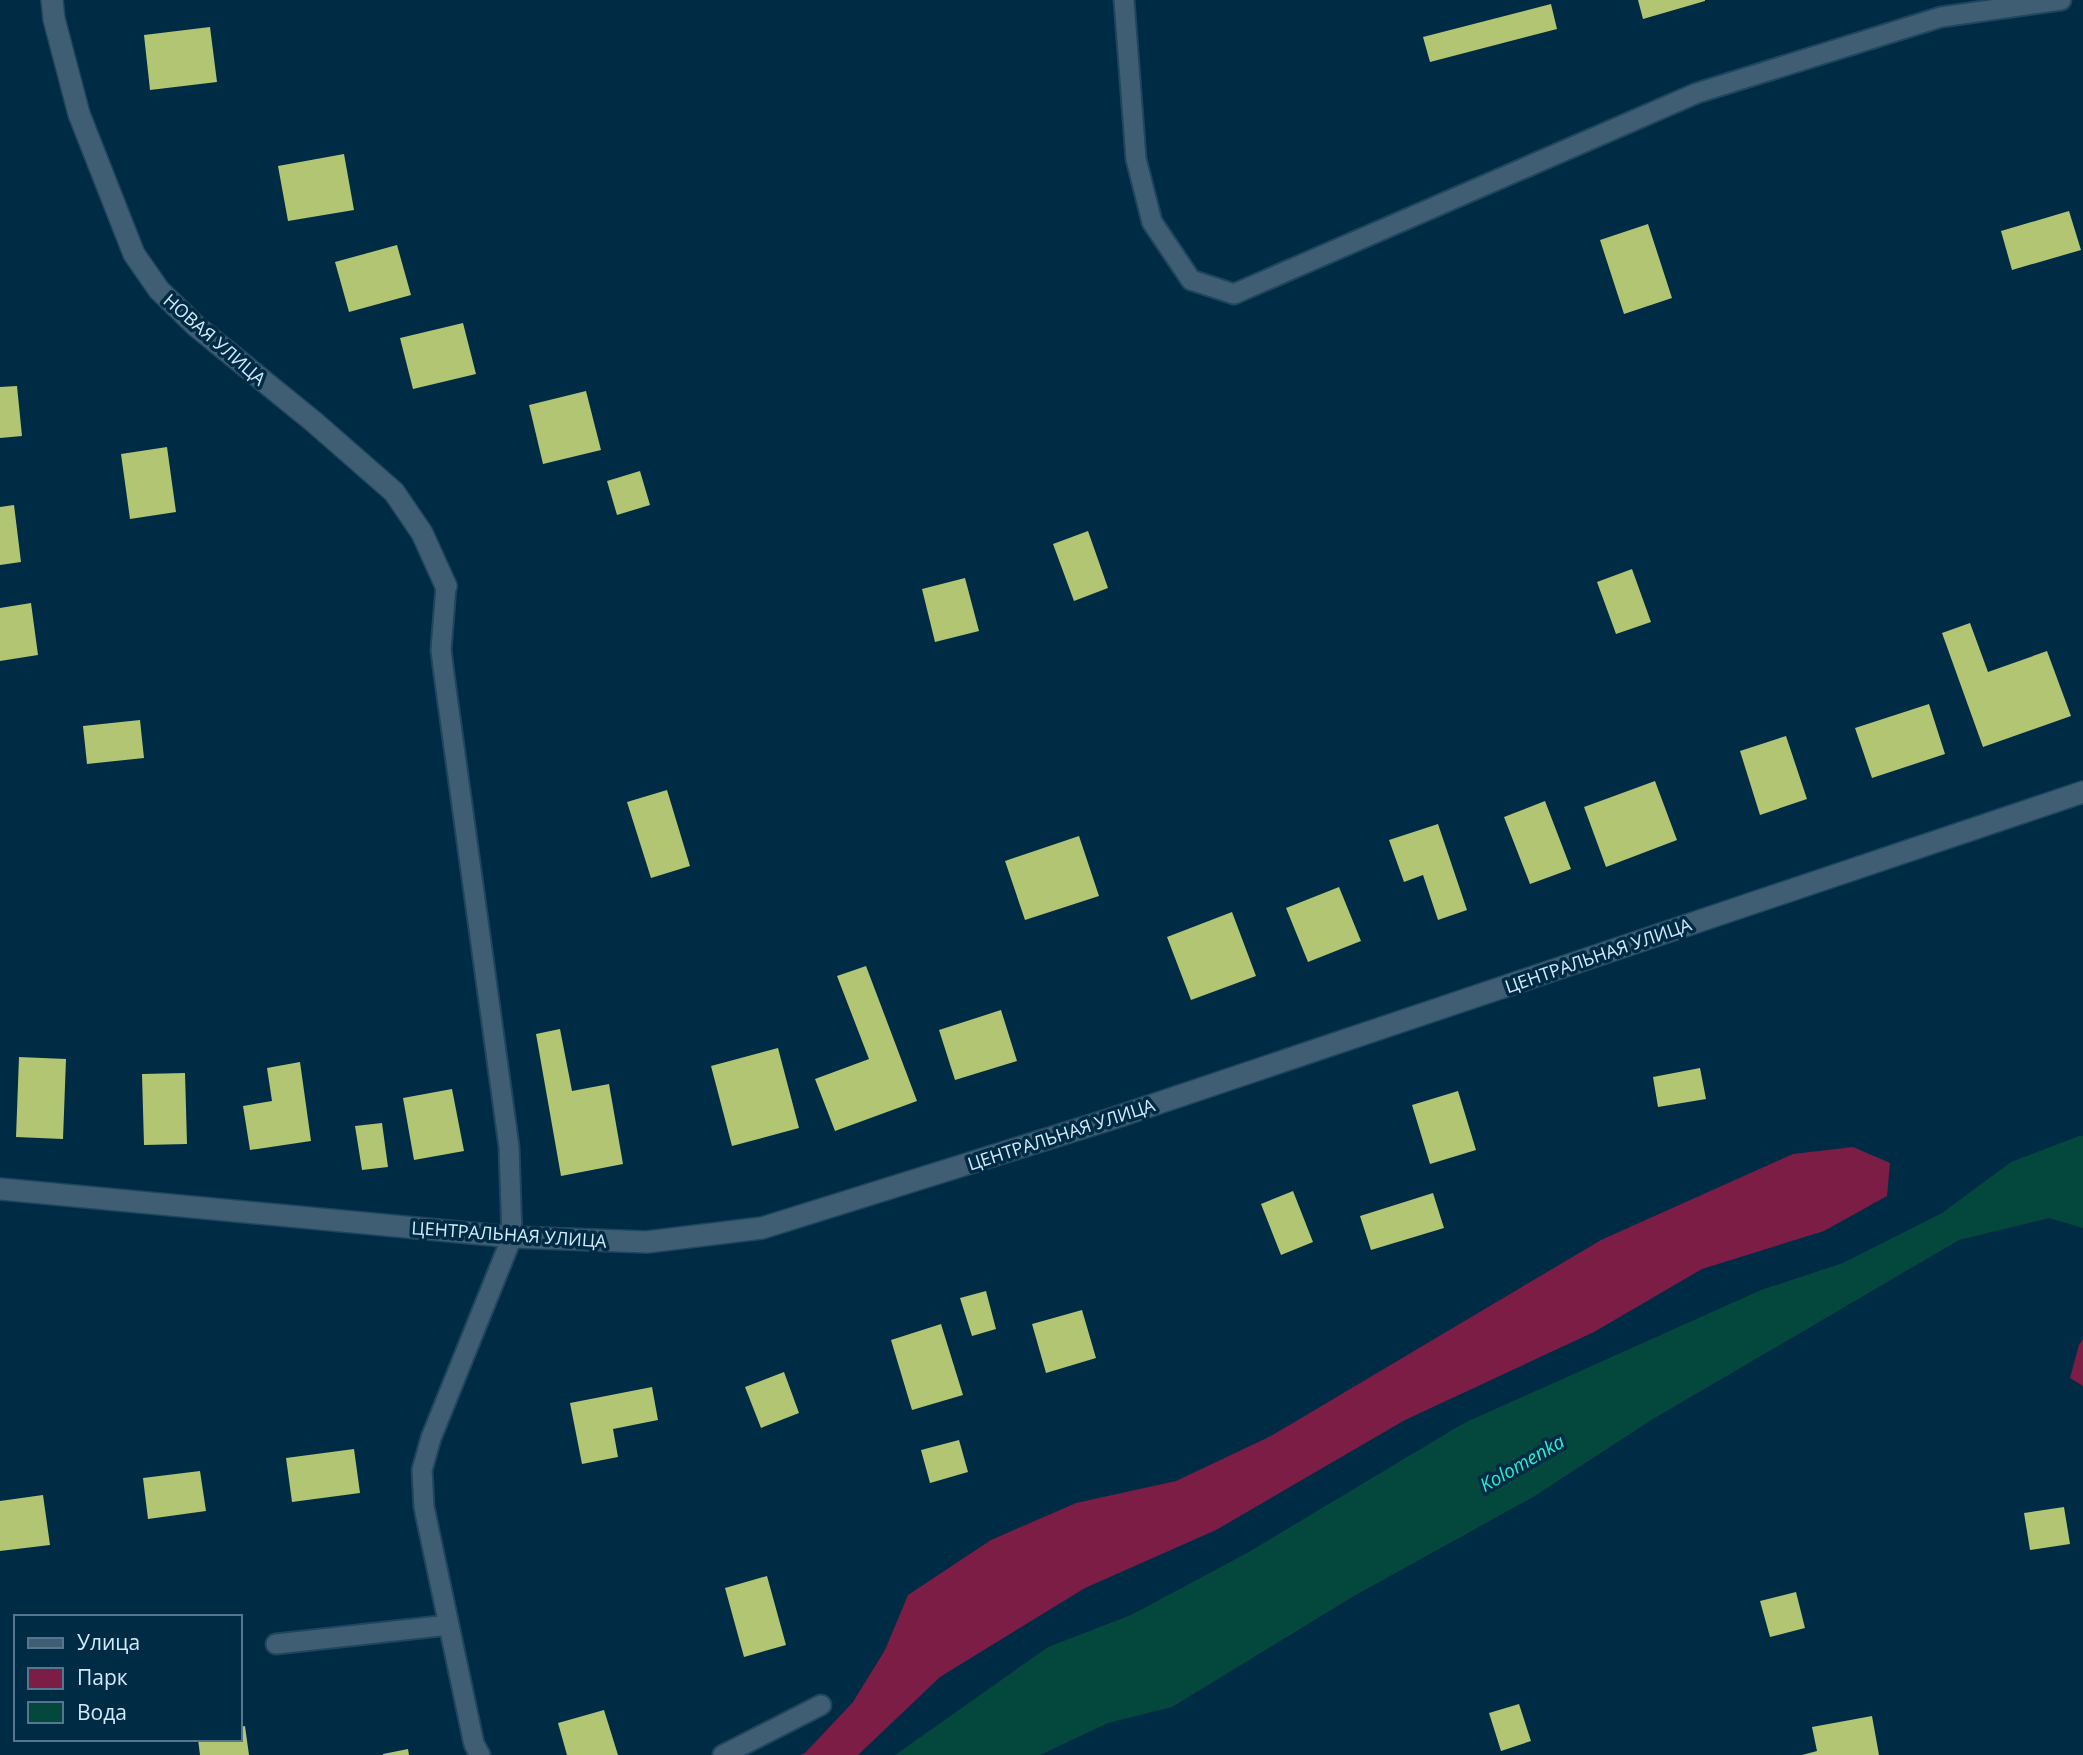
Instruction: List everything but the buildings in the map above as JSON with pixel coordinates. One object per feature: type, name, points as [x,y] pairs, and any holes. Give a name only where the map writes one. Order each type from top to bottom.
[{"type":"street","name":"НОВАЯ УЛИЦА","points":[[52,0],[54,19],[79,114],[134,254],[159,290],[196,326],[314,422],[394,492],[422,533],[446,586]]},
{"type":"street","name":"ЦЕНТРАЛЬНАЯ УЛИЦА","points":[[0,1189],[512,1237],[647,1242],[762,1228],[1111,1119],[2083,792]]},
{"type":"lane","points":[[1124,0],[1136,159],[1152,222],[1191,280],[1234,294],[1697,93],[1941,18],[2059,0]]},
{"type":"lane","points":[[446,586],[441,650],[509,1147],[512,1237],[430,1438],[422,1470],[424,1507],[474,1744],[480,1755]]},
{"type":"lane","points":[[276,1644],[449,1625]]},
{"type":"lane","points":[[723,1755],[821,1705]]},
{"type":"green space","points":[[1853,1147],[1890,1163],[1887,1196],[1824,1231],[1702,1269],[1594,1332],[1405,1420],[1216,1530],[1085,1588],[940,1677],[858,1755],[800,1755],[805,1753],[853,1702],[885,1650],[908,1595],[991,1540],[1076,1503],[1176,1481],[1271,1436],[1601,1240],[1793,1154]]},
{"type":"green space","points":[[2083,1339],[2083,1386],[2070,1378]]},
{"type":"water","name":"Kolomenka","points":[[2083,1136],[2083,1228],[2049,1218],[1959,1240],[1653,1419],[1533,1497],[1354,1596],[1172,1707],[1108,1723],[1040,1755],[895,1755],[1048,1647],[1131,1615],[1247,1553],[1464,1423],[1761,1290],[1843,1263],[1942,1213],[2011,1162]]}]
